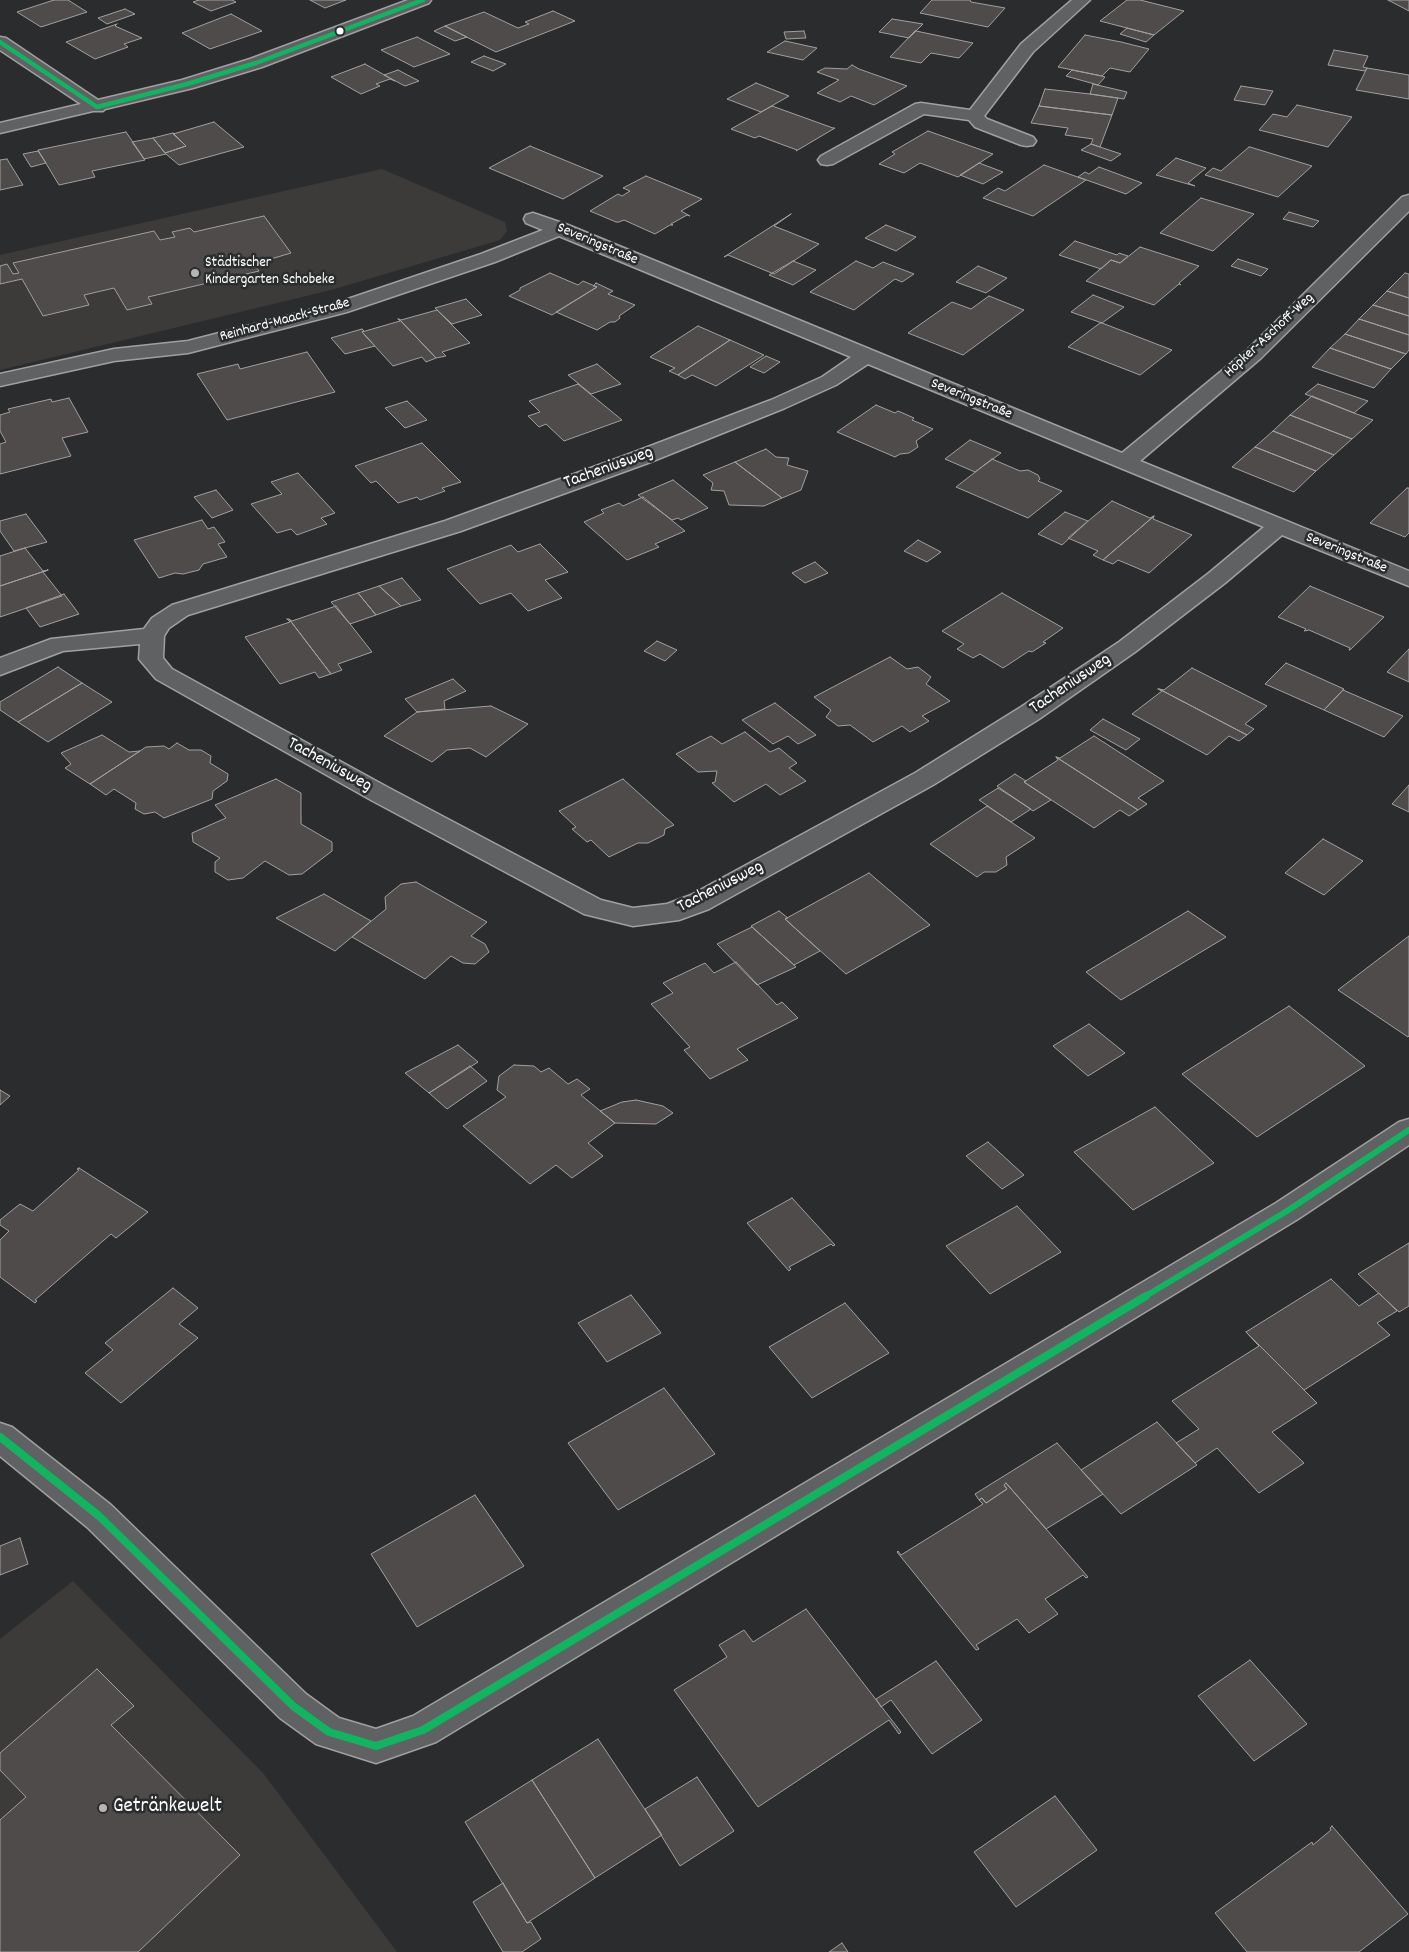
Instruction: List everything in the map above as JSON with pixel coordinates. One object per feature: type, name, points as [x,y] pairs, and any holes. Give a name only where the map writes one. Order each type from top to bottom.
[{"type":"street","points":[[0,128],[97,107],[187,84],[256,63],[422,0]]},
{"type":"street","points":[[975,116],[1027,48],[1082,0]]},
{"type":"street","points":[[0,42],[97,107]]},
{"type":"street","points":[[827,160],[920,108],[975,116],[981,123],[1027,141]]},
{"type":"street","name":"Höpker-Aschoff-Weg","points":[[1124,463],[1254,354],[1409,201]]},
{"type":"street","name":"Severingstraße","points":[[533,219],[1409,580]]},
{"type":"street","name":"Reinhard-Maack-Straße","points":[[0,380],[114,355],[188,347],[340,308],[488,258],[561,230]]},
{"type":"street","name":"Tacheniusweg","points":[[866,356],[829,381],[778,404],[640,458],[453,526],[180,610],[160,623],[152,636],[151,659],[164,674],[388,798],[593,907],[632,918],[670,913],[700,902],[924,779],[1030,713],[1127,646],[1217,578],[1279,526]]},
{"type":"street","points":[[0,667],[59,644],[152,636]]},
{"type":"street","points":[[0,1437],[100,1516],[293,1706],[329,1732],[376,1746],[423,1730],[1286,1211],[1409,1130]]},
{"type":"shaded area","name":"Städtischer Kindergarten Schobeke","points":[[382,169],[505,222],[507,231],[500,240],[331,290],[0,370],[0,255]]},
{"type":"shaded area","points":[[73,1581],[263,1773],[397,1952],[0,1952],[0,1639]]},
{"type":"building","points":[[54,0],[68,0],[87,12],[41,27],[17,12]]},
{"type":"building","points":[[199,0],[232,0],[236,2],[211,11],[193,2]]},
{"type":"building","points":[[310,0],[346,0],[325,8]]},
{"type":"building","points":[[932,0],[970,0],[971,2],[1005,8],[988,27],[920,13]]},
{"type":"building","points":[[1127,0],[1140,0],[1184,11],[1154,35],[1100,21]]},
{"type":"building","points":[[1388,0],[1409,0],[1409,11]]},
{"type":"building","points":[[125,9],[135,14],[107,24],[98,18]]},
{"type":"building","points":[[553,11],[575,21],[496,52],[445,26],[484,12],[518,28],[529,24],[525,22]]},
{"type":"building","points":[[231,14],[262,31],[210,49],[182,33]]},
{"type":"building","points":[[892,19],[923,24],[909,38],[879,32]]},
{"type":"building","points":[[117,24],[115,26],[142,38],[124,44],[128,47],[95,59],[66,42]]},
{"type":"building","points":[[445,26],[467,37],[455,41],[434,31]]},
{"type":"building","points":[[1127,28],[1154,35],[1146,42],[1120,34]]},
{"type":"building","points":[[804,31],[806,38],[786,39],[784,32]]},
{"type":"building","points":[[915,31],[973,43],[959,58],[931,53],[921,63],[890,57]]},
{"type":"building","points":[[1085,35],[1149,49],[1130,72],[1110,68],[1102,76],[1058,67]]},
{"type":"building","points":[[417,37],[450,54],[414,67],[381,50]]},
{"type":"building","points":[[785,41],[817,48],[803,60],[767,52]]},
{"type":"building","points":[[1334,50],[1368,56],[1363,67],[1367,68],[1365,71],[1328,65]]},
{"type":"building","points":[[484,56],[506,64],[493,71],[471,62]]},
{"type":"building","points":[[365,64],[395,81],[390,79],[376,84],[380,86],[361,94],[331,77]]},
{"type":"building","points":[[852,65],[907,86],[874,105],[851,96],[840,102],[817,93],[839,80],[817,72],[825,68],[847,69]]},
{"type":"building","points":[[1367,68],[1409,75],[1409,99],[1356,90]]},
{"type":"building","points":[[398,70],[419,81],[405,86],[384,75]]},
{"type":"building","points":[[1072,70],[1105,77],[1098,85],[1066,76]]},
{"type":"building","points":[[756,83],[789,96],[761,112],[727,99]]},
{"type":"building","points":[[1093,84],[1127,92],[1124,99],[1090,94]]},
{"type":"building","points":[[1241,86],[1273,91],[1265,105],[1234,100]]},
{"type":"building","points":[[1045,89],[1118,98],[1112,115],[1039,106]]},
{"type":"building","points":[[1297,105],[1352,117],[1328,147],[1259,130],[1273,114],[1287,117]]},
{"type":"building","points":[[772,106],[835,128],[796,151],[759,136],[755,138],[731,129]]},
{"type":"building","points":[[1039,106],[1112,115],[1100,147],[1091,144],[1093,139],[1065,135],[1068,128],[1031,123]]},
{"type":"building","points":[[214,122],[244,147],[179,165],[165,153],[186,146],[173,134]]},
{"type":"building","points":[[928,131],[993,154],[958,177],[920,163],[904,173],[879,164],[895,154],[892,152]]},
{"type":"building","points":[[126,132],[145,160],[92,171],[95,177],[59,185],[38,150]]},
{"type":"building","points":[[173,133],[186,146],[165,153],[153,138]]},
{"type":"building","points":[[153,138],[166,154],[144,159],[132,142]]},
{"type":"building","points":[[1091,144],[1121,154],[1111,161],[1081,150]]},
{"type":"building","points":[[530,146],[603,176],[563,199],[489,168]]},
{"type":"building","points":[[1249,147],[1312,166],[1278,197],[1205,175],[1213,168],[1221,171]]},
{"type":"building","points":[[38,151],[46,163],[31,167],[23,154]]},
{"type":"building","points":[[1176,158],[1206,168],[1188,183],[1195,186],[1156,175]]},
{"type":"building","points":[[7,159],[23,185],[0,190],[0,160]]},
{"type":"building","points":[[979,163],[1003,172],[983,184],[960,175]]},
{"type":"building","points":[[1044,165],[1086,180],[1033,216],[983,198],[998,188],[1005,191]]},
{"type":"building","points":[[1099,167],[1142,183],[1126,194],[1078,177],[1085,172],[1089,174]]},
{"type":"building","points":[[646,176],[702,199],[681,211],[690,216],[687,215],[655,234],[624,220],[616,222],[590,211],[618,194],[622,196],[630,191],[623,188]]},
{"type":"building","points":[[1201,198],[1254,214],[1213,251],[1160,233]]},
{"type":"building","points":[[1289,212],[1319,221],[1313,227],[1283,219]]},
{"type":"building","points":[[791,214],[774,226],[819,244],[774,274],[728,255],[724,257]]},
{"type":"building","points":[[264,216],[291,253],[254,264],[259,271],[148,297],[152,304],[127,310],[114,288],[84,295],[89,305],[43,316],[22,279],[0,284],[0,266],[7,264],[13,274],[19,273],[13,263],[154,231],[160,240],[175,237],[172,232],[190,228],[194,232]]},
{"type":"building","points":[[886,225],[916,237],[896,251],[865,238]]},
{"type":"building","points":[[1075,241],[1117,255],[1119,253],[1128,256],[1120,263],[1111,260],[1101,269],[1059,255]]},
{"type":"building","points":[[1140,247],[1199,266],[1179,283],[1181,285],[1179,284],[1154,305],[1086,281],[1111,260],[1120,263]]},
{"type":"building","points":[[1238,259],[1268,269],[1261,276],[1231,266]]},
{"type":"building","points":[[793,261],[816,270],[793,285],[769,275]]},
{"type":"building","points":[[856,261],[873,268],[883,262],[914,274],[902,282],[895,279],[854,310],[810,292]]},
{"type":"building","points":[[978,266],[1007,278],[986,293],[956,282]]},
{"type":"building","points":[[550,273],[578,285],[583,281],[597,287],[552,315],[509,296],[520,290],[520,288]]},
{"type":"building","points":[[1405,273],[1409,274],[1409,298],[1387,291]]},
{"type":"building","points":[[596,283],[613,291],[608,294],[635,305],[619,316],[620,318],[615,322],[610,322],[597,330],[556,312],[597,287],[593,286]]},
{"type":"building","points":[[1387,291],[1409,298],[1409,316],[1373,305]]},
{"type":"building","points":[[1093,295],[1124,307],[1102,323],[1071,312]]},
{"type":"building","points":[[989,296],[1024,310],[963,355],[908,333],[952,302],[971,309]]},
{"type":"building","points":[[466,299],[482,315],[452,324],[435,308]]},
{"type":"building","points":[[1373,305],[1409,316],[1409,335],[1359,319]]},
{"type":"building","points":[[437,310],[470,343],[442,352],[446,356],[436,358],[399,319]]},
{"type":"building","points":[[399,319],[436,358],[426,362],[422,357],[393,366],[362,332],[400,321]]},
{"type":"building","points":[[1359,319],[1409,335],[1409,350],[1406,354],[1345,334]]},
{"type":"building","points":[[1100,323],[1172,350],[1140,375],[1068,347]]},
{"type":"building","points":[[698,326],[730,340],[678,375],[669,371],[675,368],[650,357]]},
{"type":"building","points":[[362,329],[364,331],[362,332],[375,346],[345,354],[331,338]]},
{"type":"building","points":[[1345,334],[1406,354],[1391,369],[1330,348]]},
{"type":"building","points":[[730,340],[764,355],[716,386],[692,375],[685,379],[678,375]]},
{"type":"building","points":[[1330,348],[1391,369],[1374,388],[1312,367]]},
{"type":"building","points":[[307,352],[335,392],[227,420],[197,374],[238,364],[240,369]]},
{"type":"building","points":[[766,356],[780,362],[764,373],[750,367]]},
{"type":"building","points":[[597,364],[621,384],[591,394],[568,375]]},
{"type":"building","points":[[578,384],[622,420],[564,441],[546,424],[539,427],[528,416],[540,412],[529,401]]},
{"type":"building","points":[[1318,384],[1368,401],[1354,413],[1305,394]]},
{"type":"building","points":[[1312,396],[1373,420],[1352,439],[1290,415]]},
{"type":"building","points":[[69,398],[88,432],[62,438],[71,456],[0,474],[0,444],[6,442],[0,431],[0,415],[10,412],[8,409],[51,399],[52,402]]},
{"type":"building","points":[[407,401],[427,420],[405,428],[385,408]]},
{"type":"building","points":[[876,405],[895,413],[898,411],[914,418],[912,420],[933,429],[916,441],[918,447],[909,453],[900,454],[895,457],[837,432]]},
{"type":"building","points":[[1290,415],[1352,439],[1334,455],[1273,431]]},
{"type":"building","points":[[1273,431],[1334,455],[1316,471],[1255,447]]},
{"type":"building","points":[[970,440],[1001,453],[975,472],[945,459]]},
{"type":"building","points":[[422,443],[461,482],[442,488],[445,491],[420,500],[417,497],[398,503],[376,481],[371,483],[355,466]]},
{"type":"building","points":[[1255,447],[1316,471],[1294,492],[1232,467]]},
{"type":"building","points":[[766,449],[776,457],[789,458],[787,465],[808,471],[801,490],[782,498],[735,462]]},
{"type":"building","points":[[992,459],[1020,471],[1028,470],[1038,475],[1040,479],[1038,481],[1062,491],[1028,518],[956,487]]},
{"type":"building","points":[[735,462],[782,498],[764,506],[729,505],[724,491],[711,490],[713,483],[703,475]]},
{"type":"building","points":[[298,473],[335,513],[321,518],[327,524],[297,535],[291,529],[277,533],[251,504],[282,494],[271,482]]},
{"type":"building","points":[[673,480],[708,508],[681,520],[678,518],[672,520],[638,495]]},
{"type":"building","points":[[1409,488],[1409,533],[1405,537],[1370,523]]},
{"type":"building","points":[[216,490],[233,510],[212,518],[194,497]]},
{"type":"building","points":[[643,497],[685,531],[655,544],[659,547],[627,560],[584,522],[604,513],[601,510],[619,503],[623,506]]},
{"type":"building","points":[[1112,501],[1150,518],[1154,516],[1103,560],[1093,555],[1098,551],[1068,538]]},
{"type":"building","points":[[1065,512],[1088,521],[1062,545],[1038,534]]},
{"type":"building","points":[[26,514],[47,542],[14,551],[0,531],[0,521]]},
{"type":"building","points":[[1154,516],[1153,519],[1192,535],[1149,573],[1118,560],[1113,564],[1103,560]]},
{"type":"building","points":[[202,520],[208,529],[214,527],[225,542],[218,544],[227,557],[203,564],[199,570],[183,574],[175,573],[159,578],[134,540]]},
{"type":"building","points":[[918,540],[941,552],[927,562],[904,551]]},
{"type":"building","points":[[540,544],[568,572],[545,580],[562,598],[528,611],[511,593],[480,604],[447,569],[511,545],[518,552]]},
{"type":"building","points":[[25,548],[43,571],[48,570],[0,586],[0,556]]},
{"type":"building","points":[[815,562],[828,573],[805,583],[792,573]]},
{"type":"building","points":[[48,570],[43,572],[62,596],[0,617],[0,586]]},
{"type":"building","points":[[402,578],[421,600],[401,606],[379,586]]},
{"type":"building","points":[[379,586],[401,606],[376,615],[358,593]]},
{"type":"building","points":[[1310,586],[1384,617],[1349,650],[1350,648],[1309,630],[1304,631],[1306,629],[1278,617]]},
{"type":"building","points":[[358,593],[376,615],[350,624],[331,602]]},
{"type":"building","points":[[1002,593],[1063,628],[1043,642],[1046,643],[1032,652],[1029,651],[1003,668],[980,654],[973,658],[957,649],[964,644],[942,631]]},
{"type":"building","points":[[64,594],[79,614],[40,627],[26,608]]},
{"type":"building","points":[[336,606],[372,652],[338,664],[342,670],[331,674],[289,619],[292,621]]},
{"type":"building","points":[[287,619],[289,619],[331,674],[319,678],[315,672],[280,684],[245,637],[290,622]]},
{"type":"building","points":[[657,641],[677,650],[665,661],[644,651]]},
{"type":"building","points":[[1409,649],[1409,682],[1387,672]]},
{"type":"building","points":[[890,657],[907,669],[918,667],[931,677],[926,684],[950,701],[922,716],[929,721],[910,732],[902,726],[873,742],[850,725],[838,726],[826,717],[831,710],[814,697]]},
{"type":"building","points":[[1286,663],[1344,689],[1324,710],[1265,684]]},
{"type":"building","points":[[58,667],[82,683],[18,722],[0,710],[0,702]]},
{"type":"building","points":[[1192,668],[1267,706],[1245,724],[1254,729],[1247,735],[1159,689],[1164,690]]},
{"type":"building","points":[[453,679],[466,691],[444,701],[445,709],[417,712],[405,699]]},
{"type":"building","points":[[82,683],[112,702],[48,742],[18,722]]},
{"type":"building","points":[[1159,689],[1247,735],[1239,741],[1229,736],[1207,755],[1132,714],[1162,691]]},
{"type":"building","points":[[1343,690],[1403,716],[1384,737],[1324,710]]},
{"type":"building","points":[[775,703],[816,735],[798,744],[788,736],[773,744],[742,720]]},
{"type":"building","points":[[491,706],[528,724],[486,757],[470,748],[447,750],[432,762],[384,736],[417,712]]},
{"type":"building","points":[[1103,719],[1140,739],[1126,750],[1090,730]]},
{"type":"building","points":[[745,732],[770,752],[779,748],[797,763],[789,768],[806,781],[780,795],[766,784],[734,802],[712,783],[715,782],[717,771],[698,772],[676,754],[711,736],[722,744]]},
{"type":"building","points":[[102,735],[129,752],[140,751],[90,784],[65,768],[71,764],[61,753]]},
{"type":"building","points":[[1094,736],[1164,781],[1138,798],[1147,804],[1138,810],[1056,757],[1060,758]]},
{"type":"building","points":[[177,743],[189,750],[201,750],[211,756],[210,763],[228,774],[227,781],[213,791],[212,799],[164,818],[155,812],[144,814],[135,809],[136,803],[114,789],[106,795],[90,784],[146,747],[164,746],[169,749]]},
{"type":"building","points":[[1056,757],[1138,810],[1129,816],[1120,810],[1094,828],[1024,782],[1058,760]]},
{"type":"building","points":[[1015,774],[1051,800],[1033,811],[997,786]]},
{"type":"building","points":[[276,779],[301,793],[301,824],[332,842],[332,851],[302,874],[289,875],[265,861],[243,878],[228,880],[215,872],[215,862],[220,858],[193,842],[192,833],[226,818],[215,805]]},
{"type":"building","points":[[623,779],[674,825],[665,829],[664,835],[648,843],[638,843],[609,857],[591,840],[587,842],[572,829],[576,827],[559,811]]},
{"type":"building","points":[[1409,785],[1409,812],[1392,804]]},
{"type":"building","points":[[998,788],[1031,809],[1011,822],[979,800]]},
{"type":"building","points":[[987,806],[1035,838],[1006,857],[1007,865],[996,872],[984,872],[977,877],[930,844]]},
{"type":"building","points":[[1323,839],[1363,861],[1324,895],[1285,873]]},
{"type":"building","points":[[869,873],[930,925],[846,974],[785,919]]},
{"type":"building","points":[[416,882],[487,922],[471,936],[485,944],[489,952],[475,964],[463,963],[451,956],[425,979],[352,937],[386,909],[385,897],[401,884]]},
{"type":"building","points":[[324,894],[371,921],[335,951],[276,918]]},
{"type":"building","points":[[779,911],[788,918],[785,919],[820,951],[794,965],[751,926]]},
{"type":"building","points":[[1188,911],[1226,937],[1121,1000],[1086,972]]},
{"type":"building","points":[[752,927],[796,967],[757,985],[717,944]]},
{"type":"building","points":[[1409,936],[1409,1036],[1408,1037],[1338,990]]},
{"type":"building","points":[[736,962],[777,1005],[782,1002],[798,1018],[737,1049],[748,1060],[710,1079],[684,1050],[690,1047],[651,1004],[673,993],[663,983],[705,963],[714,973]]},
{"type":"building","points":[[1289,1006],[1365,1066],[1257,1137],[1182,1074]]},
{"type":"building","points":[[1089,1024],[1125,1053],[1088,1076],[1053,1046]]},
{"type":"building","points":[[458,1045],[478,1062],[429,1093],[405,1073]]},
{"type":"building","points":[[514,1065],[534,1066],[541,1072],[549,1068],[568,1084],[577,1079],[590,1089],[581,1095],[615,1123],[588,1143],[603,1156],[572,1178],[556,1165],[530,1184],[463,1126],[506,1097],[497,1090],[499,1076]]},
{"type":"building","points":[[470,1066],[487,1081],[447,1109],[429,1093]]},
{"type":"building","points":[[0,1090],[10,1096],[0,1105]]},
{"type":"building","points":[[636,1100],[663,1106],[673,1113],[656,1124],[615,1123],[600,1111],[622,1102]]},
{"type":"building","points":[[1155,1107],[1214,1163],[1133,1210],[1074,1152]]},
{"type":"building","points":[[988,1142],[1024,1175],[1002,1189],[966,1156]]},
{"type":"building","points":[[79,1168],[148,1212],[116,1238],[111,1234],[35,1300],[37,1301],[35,1303],[0,1277],[0,1240],[9,1231],[0,1225],[0,1220],[20,1204],[33,1211]]},
{"type":"building","points":[[792,1198],[835,1245],[831,1244],[789,1267],[791,1269],[789,1271],[747,1223]]},
{"type":"building","points":[[1017,1206],[1061,1252],[990,1294],[946,1246]]},
{"type":"building","points":[[1409,1243],[1409,1306],[1399,1312],[1358,1274]]},
{"type":"building","points":[[1331,1279],[1359,1306],[1379,1293],[1397,1311],[1377,1323],[1390,1335],[1304,1390],[1246,1332]]},
{"type":"building","points":[[173,1288],[198,1308],[179,1324],[198,1338],[121,1403],[85,1373],[113,1350],[105,1343]]},
{"type":"building","points":[[631,1295],[661,1333],[607,1362],[578,1323]]},
{"type":"building","points":[[845,1303],[889,1353],[812,1398],[769,1347]]},
{"type":"building","points":[[1246,1332],[1317,1403],[1272,1432],[1304,1463],[1259,1493],[1217,1448],[1195,1463],[1176,1443],[1199,1429],[1172,1401],[1259,1346]]},
{"type":"building","points":[[664,1388],[715,1454],[618,1510],[568,1443]]},
{"type":"building","points":[[1157,1422],[1197,1465],[1121,1514],[1081,1470]]},
{"type":"building","points":[[1057,1443],[1103,1494],[1046,1529],[1006,1483],[1004,1485],[1007,1489],[986,1503],[982,1498],[979,1500],[975,1494]]},
{"type":"building","points":[[1006,1483],[1088,1577],[1086,1578],[1083,1575],[1045,1599],[1058,1614],[1029,1633],[1017,1619],[976,1645],[979,1649],[976,1650],[897,1552],[901,1555],[983,1504],[979,1500],[982,1498],[986,1503],[1007,1489],[1004,1485]]},
{"type":"building","points":[[475,1495],[524,1566],[417,1627],[371,1554]]},
{"type":"building","points":[[20,1538],[28,1564],[0,1575],[0,1546]]},
{"type":"building","points":[[806,1609],[901,1732],[899,1734],[889,1720],[758,1807],[674,1690],[727,1657],[719,1645],[744,1630],[753,1642]]},
{"type":"building","points":[[1250,1660],[1307,1724],[1254,1761],[1198,1696]]},
{"type":"building","points":[[936,1661],[982,1720],[932,1754],[891,1700],[881,1707],[876,1699]]},
{"type":"building","name":"Getränkewelt","points":[[97,1669],[134,1706],[111,1725],[240,1855],[138,1952],[0,1952],[0,1820],[26,1797],[0,1770],[0,1753]]},
{"type":"building","points":[[598,1739],[662,1835],[595,1878],[532,1780]]},
{"type":"building","points":[[697,1777],[734,1831],[680,1866],[645,1809]]},
{"type":"building","points":[[532,1780],[595,1878],[527,1923],[465,1822]]},
{"type":"building","points":[[1055,1796],[1097,1850],[1016,1907],[974,1852]]},
{"type":"building","points":[[1332,1826],[1408,1914],[1359,1952],[1247,1952],[1215,1913],[1312,1842],[1313,1845],[1331,1830]]},
{"type":"building","points":[[503,1883],[527,1923],[531,1922],[541,1939],[522,1952],[503,1952],[473,1902]]},
{"type":"building","points":[[842,1943],[848,1952],[829,1952]]},
{"type":"transit line","points":[[97,107],[187,84],[256,63],[423,0]]},
{"type":"transit line","points":[[0,42],[97,107]]},
{"type":"transit line","points":[[0,1437],[99,1516],[293,1706],[329,1732],[376,1746],[423,1730],[1287,1211],[1409,1130]]},
{"type":"place","name":"Städtischer Kindergarten Schobeke","points":[[195,273]]},
{"type":"place","name":"Getränkewelt","points":[[103,1808]]}]
